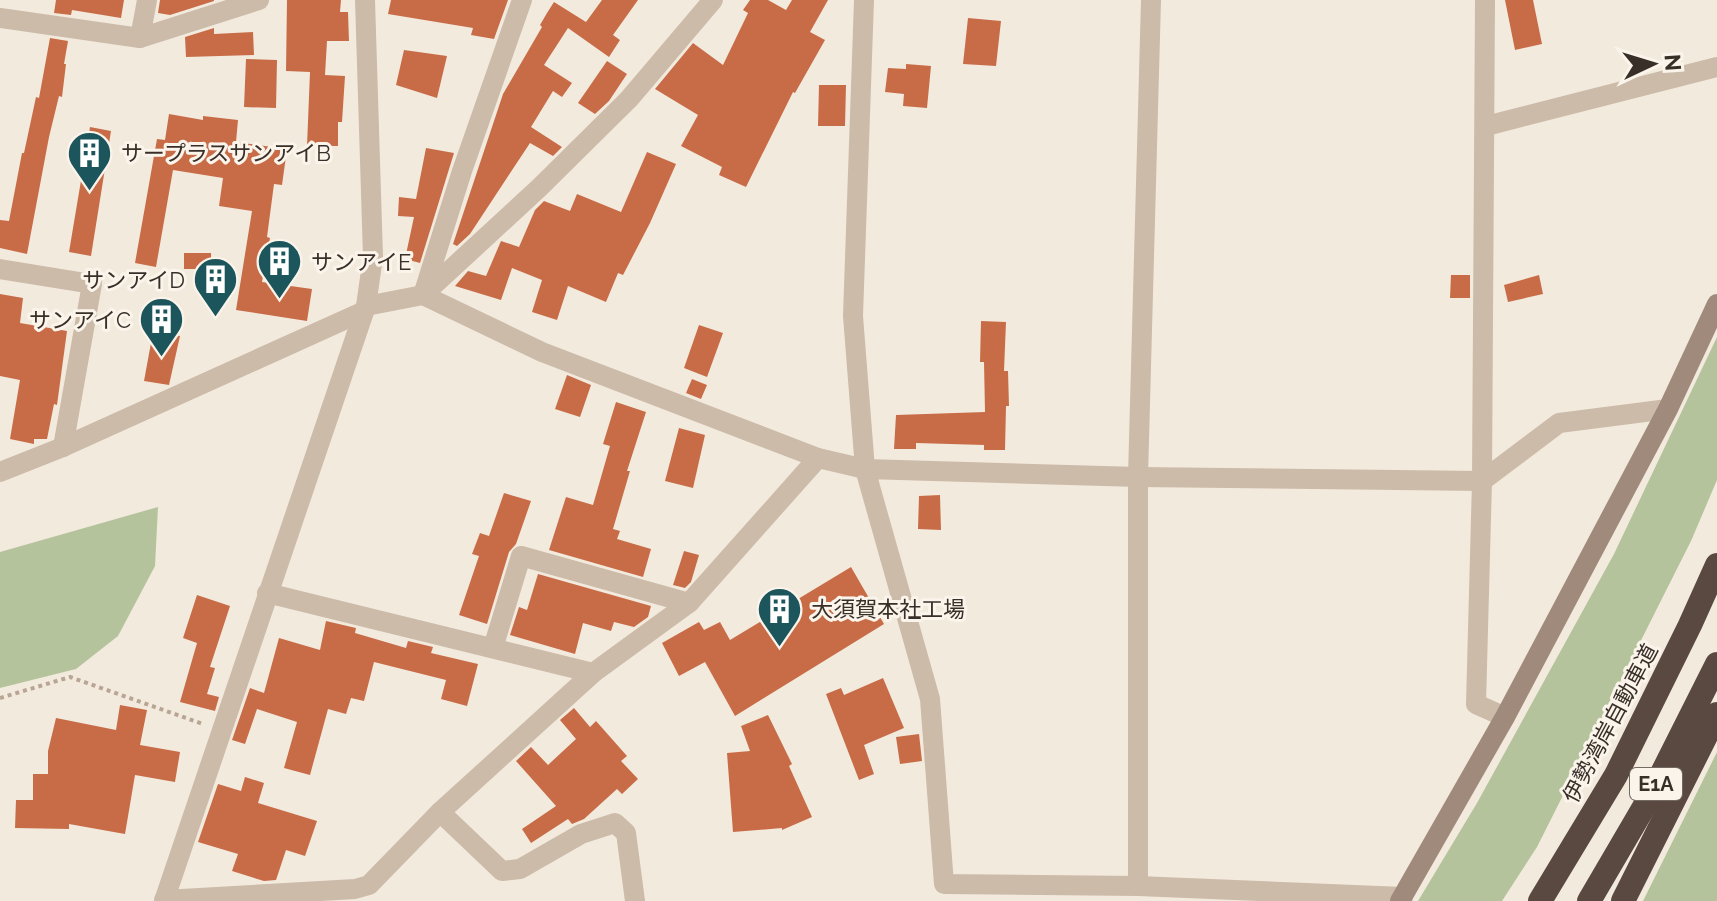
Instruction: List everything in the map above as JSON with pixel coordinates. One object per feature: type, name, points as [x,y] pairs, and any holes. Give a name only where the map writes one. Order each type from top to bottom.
[{"type":"highway","name":"伊勢湾岸自動車道","points":[[1540,901],[1616,775],[1717,565]]},
{"type":"highway","name":"E1A","points":[[1589,901],[1651,795],[1717,664]]},
{"type":"highway","points":[[1623,901],[1717,714]]},
{"type":"street","points":[[140,38],[147,0]]},
{"type":"street","points":[[0,18],[140,38],[259,0]]},
{"type":"street","points":[[365,0],[373,257],[364,309],[164,901],[355,889],[369,885],[440,812],[593,673],[689,603],[818,458]]},
{"type":"street","points":[[423,295],[462,171],[522,0]]},
{"type":"street","points":[[0,472],[63,447],[364,309],[423,295],[539,188],[629,99],[663,55],[713,0]]},
{"type":"street","points":[[864,0],[853,316],[865,469],[930,699],[944,892],[1138,886],[1401,899],[1505,717],[1668,409],[1717,304]]},
{"type":"street","points":[[1138,886],[1138,477],[1151,0]]},
{"type":"street","points":[[1485,0],[1482,481],[1476,704],[1505,717]]},
{"type":"street","points":[[1486,126],[1717,67]]},
{"type":"street","points":[[0,269],[92,284],[63,447]]},
{"type":"street","points":[[423,295],[542,352],[818,458],[865,469],[1138,477],[1482,481],[1559,423],[1668,409]]},
{"type":"street","points":[[493,648],[521,556],[689,603]]},
{"type":"street","points":[[267,593],[593,673]]},
{"type":"street","points":[[440,812],[502,871],[520,869],[581,834],[615,823],[626,833],[635,901]]},
{"type":"path","points":[[0,698],[70,677],[221,730]]},
{"type":"green space","points":[[1717,337],[1717,480],[1691,541],[1537,847],[1502,901],[1418,901],[1477,803],[1614,554]]},
{"type":"green space","points":[[158,507],[155,566],[118,636],[76,669],[0,688],[0,552]]},
{"type":"green space","points":[[1717,752],[1717,901],[1643,901]]},
{"type":"building","points":[[56,0],[124,0],[121,18],[72,10],[71,15],[54,13]]},
{"type":"building","points":[[160,0],[214,1],[170,15],[158,13]]},
{"type":"building","points":[[287,0],[341,0],[340,12],[348,12],[349,41],[327,41],[325,75],[345,76],[338,146],[307,146],[310,72],[286,71]]},
{"type":"building","points":[[391,0],[508,0],[494,39],[471,35],[473,28],[388,14]]},
{"type":"building","points":[[602,0],[638,0],[613,35],[620,40],[609,57],[568,28],[544,65],[572,83],[562,97],[553,91],[531,127],[562,147],[553,156],[530,143],[470,234],[457,246],[453,244],[503,94],[547,13],[554,2],[586,22]]},
{"type":"building","points":[[750,0],[768,0],[786,10],[792,0],[828,0],[810,32],[825,40],[793,92],[746,187],[719,175],[722,167],[681,146],[698,115],[655,89],[693,43],[723,65],[748,13],[743,10]]},
{"type":"building","points":[[1505,0],[1533,0],[1542,44],[1515,50]]},
{"type":"building","points":[[968,18],[1001,21],[996,66],[963,64]]},
{"type":"building","points":[[214,28],[214,34],[253,32],[254,55],[186,57],[185,37]]},
{"type":"building","points":[[50,38],[68,41],[66,64],[62,97],[59,96],[49,137],[27,254],[0,248],[0,220],[9,221]]},
{"type":"building","points":[[404,50],[447,56],[437,98],[396,85]]},
{"type":"building","points":[[246,59],[277,60],[276,108],[244,107]]},
{"type":"building","points":[[607,61],[627,74],[609,101],[595,114],[578,103]]},
{"type":"building","points":[[906,64],[931,66],[927,108],[903,106],[904,94],[885,92],[888,68],[906,69]]},
{"type":"building","points":[[819,85],[846,85],[845,126],[818,126]]},
{"type":"building","points":[[169,114],[203,120],[203,116],[238,120],[236,142],[287,149],[282,185],[274,184],[267,237],[270,238],[262,282],[312,289],[307,321],[236,310],[252,211],[219,206],[223,178],[173,170],[156,267],[135,263],[157,139],[165,140]]},
{"type":"building","name":"サープラスサンアイB","points":[[90,127],[111,131],[91,256],[69,252]]},
{"type":"building","points":[[426,148],[454,153],[420,263],[405,259],[414,217],[398,216],[399,197],[416,199]]},
{"type":"building","points":[[647,152],[676,164],[650,223],[623,275],[618,273],[606,302],[568,286],[557,320],[532,312],[542,280],[512,268],[501,300],[455,286],[468,271],[486,276],[501,241],[519,247],[535,210],[544,201],[570,211],[577,194],[621,212]]},
{"type":"building","points":[[184,253],[211,253],[211,269],[184,269]]},
{"type":"building","points":[[1451,275],[1470,275],[1470,298],[1450,298]]},
{"type":"building","points":[[1539,275],[1543,294],[1508,302],[1504,285]]},
{"type":"building","points":[[0,294],[23,298],[20,323],[67,331],[57,405],[54,404],[47,439],[34,439],[34,444],[10,439],[20,380],[0,376]]},
{"type":"building","points":[[981,321],[1006,322],[1004,371],[1008,371],[1009,406],[1006,406],[1005,450],[984,450],[984,445],[916,443],[916,449],[894,449],[896,415],[985,412],[984,362],[980,362]]},
{"type":"building","points":[[699,325],[723,333],[707,377],[684,368]]},
{"type":"building","name":"サンアイC","points":[[153,332],[180,336],[169,385],[144,381]]},
{"type":"building","points":[[567,375],[591,385],[580,417],[555,409]]},
{"type":"building","points":[[692,379],[707,385],[701,399],[686,393]]},
{"type":"building","points":[[616,402],[646,412],[613,529],[620,531],[617,539],[651,549],[643,577],[549,550],[566,497],[593,505],[610,446],[603,444]]},
{"type":"building","points":[[679,428],[705,435],[693,488],[665,481]]},
{"type":"building","points":[[504,493],[531,501],[516,544],[509,552],[487,624],[459,615],[479,556],[472,554],[480,533],[489,536]]},
{"type":"building","points":[[940,495],[941,530],[918,529],[919,496]]},
{"type":"building","points":[[684,551],[699,555],[691,582],[685,588],[673,585]]},
{"type":"building","name":"大須賀本社工場","points":[[851,567],[884,624],[735,716],[705,662],[679,676],[662,643],[699,622],[704,630],[720,622],[730,640]]},
{"type":"building","points":[[538,574],[651,606],[648,617],[634,627],[614,622],[611,631],[583,623],[575,654],[510,635],[519,607],[527,610]]},
{"type":"building","points":[[197,595],[230,606],[210,667],[215,668],[207,694],[219,697],[215,711],[180,702],[197,643],[183,638]]},
{"type":"building","points":[[326,621],[356,628],[355,633],[406,648],[408,641],[433,647],[431,653],[478,664],[467,706],[441,699],[446,680],[374,662],[364,701],[351,698],[346,714],[328,709],[310,775],[284,768],[297,722],[257,709],[245,744],[232,740],[250,688],[264,693],[279,638],[320,650]]},
{"type":"building","points":[[883,678],[904,728],[864,745],[874,774],[859,780],[826,694],[841,688],[844,695]]},
{"type":"building","points":[[120,705],[147,710],[140,745],[180,752],[175,782],[135,775],[125,834],[69,824],[69,829],[15,828],[16,800],[33,800],[33,774],[48,774],[48,751],[56,718],[116,730]]},
{"type":"building","points":[[574,708],[590,727],[596,721],[627,756],[621,761],[638,779],[622,794],[617,789],[584,819],[572,824],[568,819],[531,843],[522,829],[556,806],[516,761],[531,747],[548,765],[576,739],[560,720]]},
{"type":"building","points":[[768,715],[792,764],[789,766],[812,817],[782,830],[733,832],[727,753],[750,751],[741,726]]},
{"type":"building","points":[[919,734],[922,761],[900,764],[896,737]]},
{"type":"building","points":[[245,777],[264,783],[258,803],[317,821],[305,856],[286,850],[276,880],[264,881],[232,871],[238,854],[198,842],[218,784],[241,791]]},
{"type":"place","name":"サープラスサンアイB","points":[[90,192]]},
{"type":"place","name":"サンアイE","points":[[280,301]]},
{"type":"place","name":"サンアイD","points":[[216,319]]},
{"type":"place","name":"サンアイC","points":[[162,359]]},
{"type":"place","name":"大須賀本社工場","points":[[780,648]]}]
